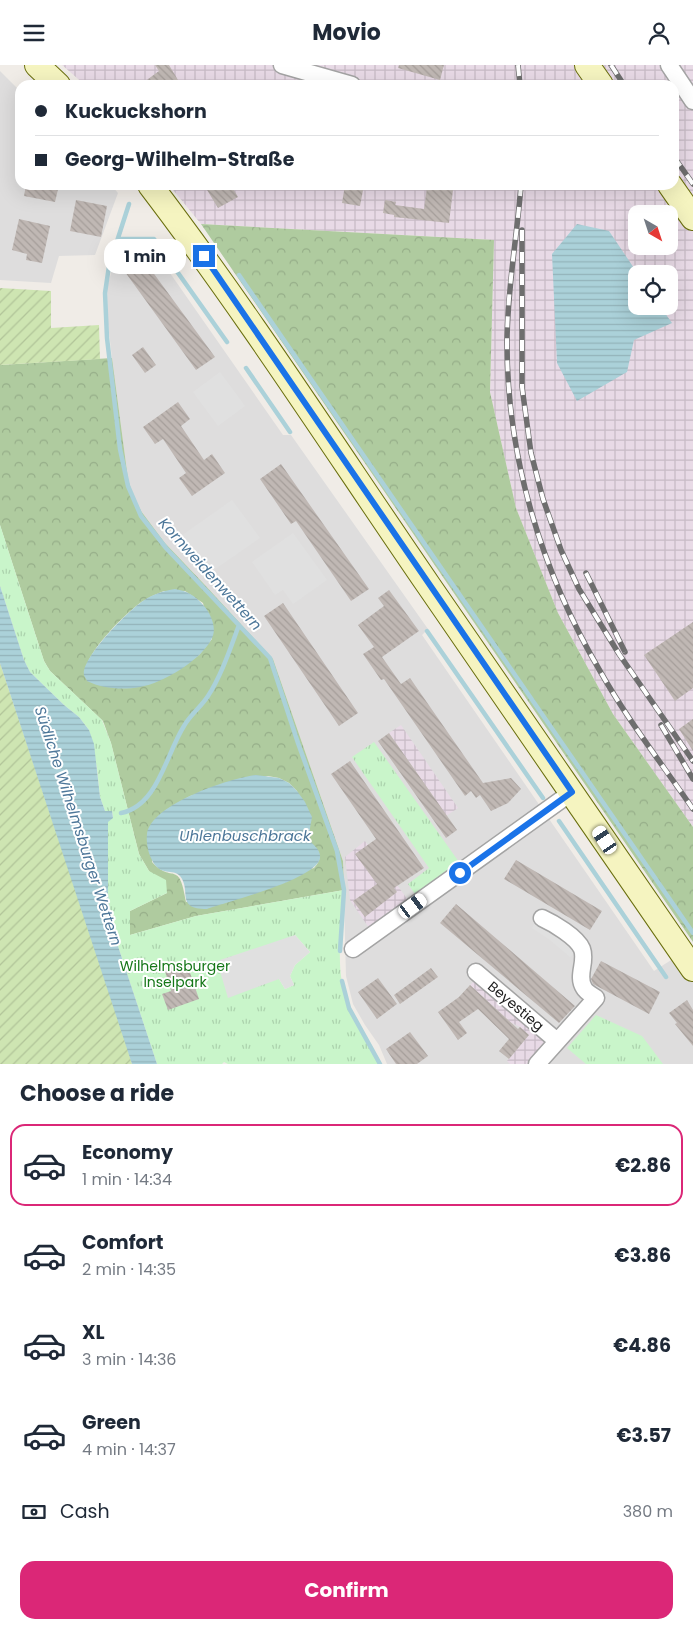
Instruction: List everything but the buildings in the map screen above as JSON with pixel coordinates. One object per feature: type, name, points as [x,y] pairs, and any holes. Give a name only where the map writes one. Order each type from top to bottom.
[{"type":"main road","points":[[37,65],[53,80]]},
{"type":"main road","points":[[587,65],[598,80]]},
{"type":"main road","points":[[154,190],[204,256],[262,339],[693,969]]},
{"type":"main road","points":[[673,190],[693,218]]},
{"type":"street","points":[[282,65],[334,80]]},
{"type":"street","points":[[669,65],[693,101]]},
{"type":"street","points":[[353,949],[572,792]]},
{"type":"street","name":"Beyestieg","points":[[537,1064],[596,999],[584,988],[581,976],[584,959],[582,947],[560,926],[542,918]]},
{"type":"street","name":"Beyestieg","points":[[476,972],[557,1041]]},
{"type":"shaded area","points":[[62,65],[693,65],[693,827],[613,714],[558,613],[516,508],[490,392],[494,240],[201,224],[173,190],[679,190],[679,80],[79,80]]},
{"type":"shaded area","points":[[0,71],[15,86],[15,190],[115,190],[118,193],[95,255],[59,256],[51,283],[0,280]]},
{"type":"shaded area","points":[[149,243],[283,435],[291,435],[428,629],[422,635],[654,971],[693,946],[693,1064],[387,1064],[379,1045],[353,1004],[346,976],[343,861],[273,659],[165,543],[141,511],[128,479],[108,324],[107,288],[121,248]]},
{"type":"shaded area","points":[[220,372],[245,406],[218,426],[193,392]]},
{"type":"shaded area","points":[[232,500],[260,538],[201,579],[174,541]]},
{"type":"shaded area","points":[[293,533],[327,580],[293,604],[283,590],[275,595],[252,562]]},
{"type":"shaded area","points":[[401,725],[458,808],[446,816],[389,733]]},
{"type":"shaded area","points":[[365,841],[408,900],[369,928],[350,900],[345,857]]},
{"type":"shaded area","points":[[537,919],[577,950],[570,957],[532,928]]},
{"type":"shaded area","points":[[295,935],[310,952],[295,965],[290,976],[294,985],[285,989],[279,979],[228,998],[217,961]]},
{"type":"shaded area","points":[[476,979],[548,1040],[527,1064],[510,1064],[507,1061],[529,1035],[520,1027],[510,1022],[470,985]]},
{"type":"green space","points":[[201,224],[494,240],[490,392],[516,508],[558,613],[613,714],[693,827],[693,942]]},
{"type":"green space","points":[[0,288],[51,291],[51,328],[99,325],[100,359],[0,365]]},
{"type":"green space","points":[[112,358],[128,479],[132,492],[141,511],[165,543],[273,659],[343,861],[344,890],[196,916],[130,935],[130,911],[167,893],[149,871],[139,854],[111,743],[103,721],[50,671],[44,661],[0,525],[0,365]],"holes":[[[164,591],[185,591],[203,603],[212,639],[199,655],[173,673],[84,675],[91,656],[115,626],[140,603]],[[268,776],[279,778],[289,783],[297,791],[310,829],[308,839],[319,852],[318,863],[314,868],[186,902],[181,880],[178,876],[159,869],[152,862],[166,810],[190,796]]]},
{"type":"green space","name":"Wilhelmsburger Inselpark","points":[[0,525],[44,661],[50,671],[102,720],[111,743],[139,854],[149,871],[166,880],[167,893],[130,911],[130,935],[196,916],[344,890],[340,950],[342,981],[350,1009],[380,1064],[228,1064],[224,1062],[222,1064],[157,1064],[111,925],[108,894],[108,821],[113,817],[112,811],[105,811],[100,797],[97,768],[89,730],[79,717],[30,672],[24,660],[0,586]],"holes":[[[295,935],[310,952],[295,965],[290,976],[294,985],[285,989],[279,979]]]},
{"type":"green space","points":[[0,663],[124,1036],[132,1064],[0,1064]]},
{"type":"green space","points":[[374,742],[459,862],[415,894],[408,884],[429,868],[352,757]]},
{"type":"green space","points":[[596,1015],[642,1036],[663,1064],[586,1064],[567,1048]]},
{"type":"water","points":[[577,224],[609,231],[632,265],[628,265],[628,315],[666,315],[672,323],[634,340],[627,372],[577,401],[557,363],[552,254]]},
{"type":"water","name":"Südliche Wilhelmsburger Wettern","points":[[0,586],[24,660],[30,672],[79,717],[89,730],[94,744],[100,797],[105,811],[112,811],[113,818],[108,822],[108,894],[111,925],[157,1064],[132,1064],[0,663]]},
{"type":"water","points":[[175,589],[187,593],[201,602],[211,617],[214,626],[212,638],[200,654],[170,676],[149,685],[113,688],[87,681],[84,675],[85,667],[90,657],[118,623],[147,599],[158,593]]},
{"type":"water","name":"Uhlenbuschbrack","points":[[256,775],[279,778],[289,783],[297,791],[312,817],[308,839],[318,850],[320,858],[315,866],[304,874],[270,889],[207,909],[191,906],[186,898],[185,887],[180,876],[159,869],[151,857],[147,834],[152,823],[176,803],[193,794],[229,781]]},
{"type":"waterway","name":"Kornweidenwettern","points":[[129,204],[109,266],[105,293],[107,338],[120,449],[128,486],[141,516],[166,548],[270,658],[337,851],[344,890],[340,951]]},
{"type":"waterway","points":[[118,239],[154,239],[227,342]]},
{"type":"waterway","points":[[239,275],[693,933]]},
{"type":"waterway","points":[[246,368],[290,432]]},
{"type":"waterway","points":[[121,813],[134,808],[152,790],[184,726],[213,688],[239,625]]},
{"type":"waterway","points":[[427,631],[543,798]]},
{"type":"waterway","points":[[559,821],[666,977]]},
{"type":"waterway","name":"Kornweidenwettern","points":[[342,981],[349,1008],[380,1064]]},
{"type":"railway","points":[[518,65],[520,80]]},
{"type":"railway","points":[[611,65],[621,80]]},
{"type":"railway","points":[[679,164],[693,184]]},
{"type":"railway","points":[[520,190],[507,323],[507,343],[513,429],[521,472],[532,513],[545,554],[579,633],[622,706],[693,809]]},
{"type":"railway","points":[[522,230],[522,387],[531,453],[543,499],[561,550],[579,589],[619,654],[693,761]]},
{"type":"railway","points":[[586,573],[625,652]]},
{"type":"railway","points":[[661,725],[693,779]]},
{"type":"route","points":[[204,256],[303,398],[439,601],[572,792],[460,873]]}]
